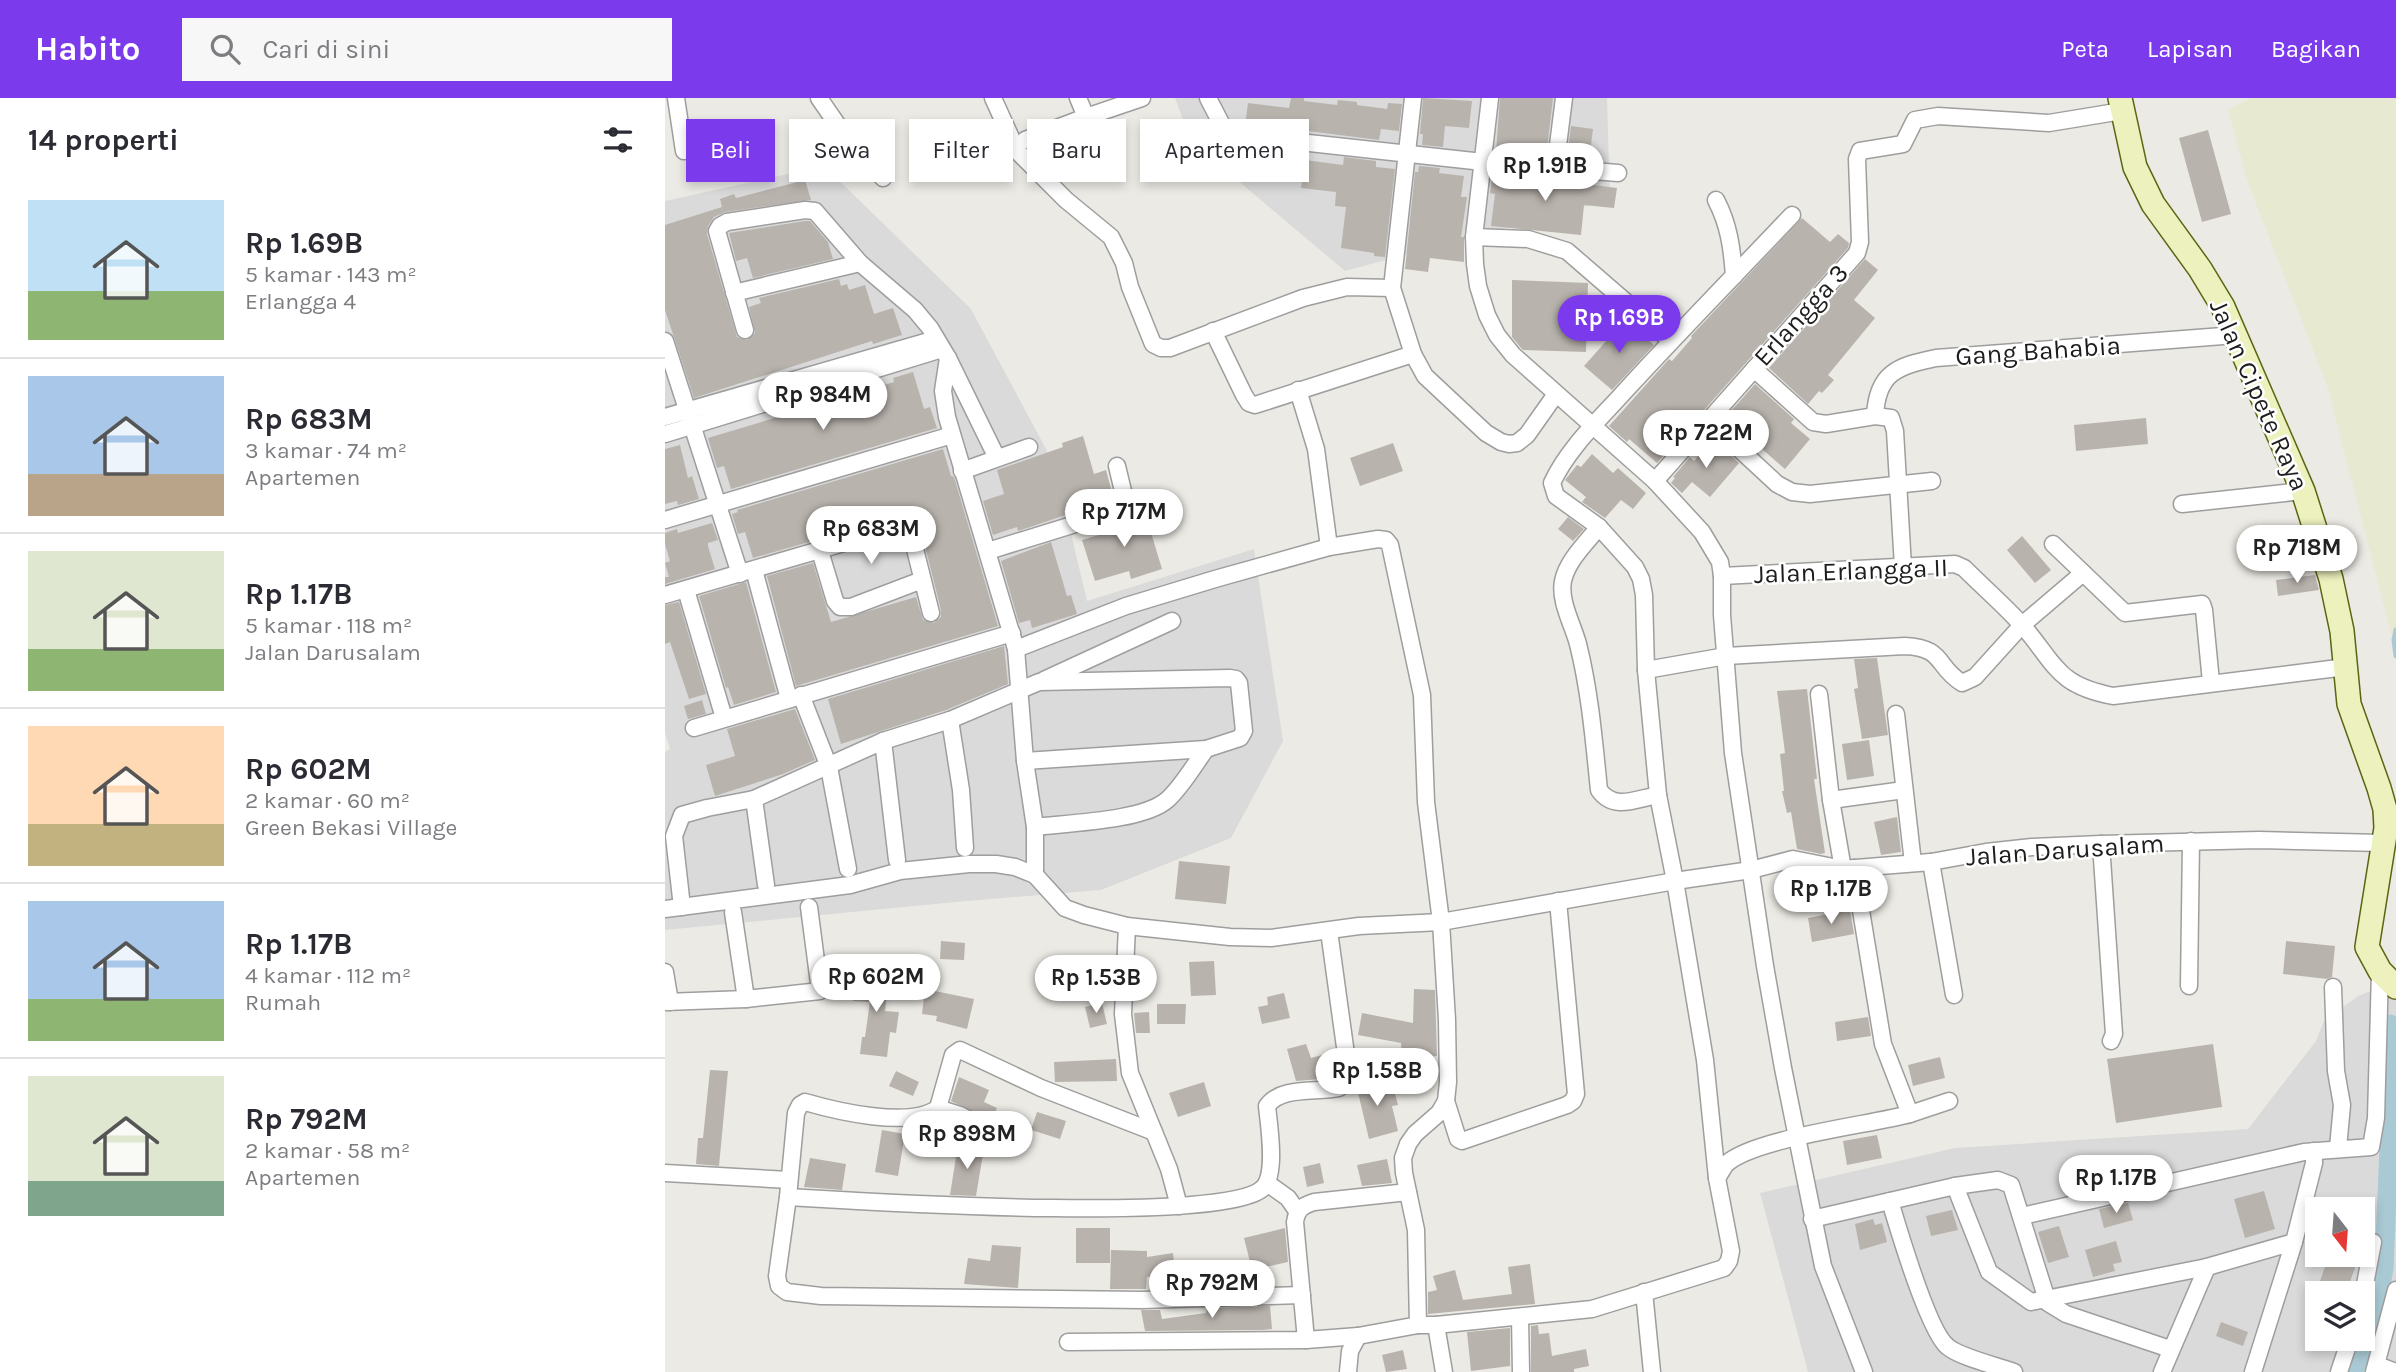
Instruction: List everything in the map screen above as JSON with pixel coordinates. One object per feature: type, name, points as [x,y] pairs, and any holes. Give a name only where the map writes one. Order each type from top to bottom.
[{"type":"main road","name":"Jalan Cipete Raya","points":[[2121,104],[2135,167],[2153,204],[2200,269],[2236,335],[2303,491],[2332,579],[2340,618],[2349,704],[2385,809],[2386,828],[2367,947],[2388,979]]},
{"type":"street","points":[[676,98],[684,150]]},
{"type":"street","points":[[819,98],[833,119]]},
{"type":"street","points":[[993,98],[1017,151],[1066,200],[1111,237],[1124,263],[1130,287],[1153,344],[1161,348],[1170,348],[1303,298],[1347,287],[1392,288]]},
{"type":"street","points":[[1078,98],[1086,117]]},
{"type":"street","points":[[1025,140],[1142,98]]},
{"type":"street","points":[[1208,98],[1223,127],[1235,135],[1483,162],[1618,173]]},
{"type":"street","points":[[1413,98],[1392,288],[1413,354],[1433,385],[1486,433],[1500,442],[1517,443],[1527,435],[1556,394]]},
{"type":"street","points":[[1489,98],[1474,237],[1478,286],[1487,315],[1497,335],[1513,355],[1654,481],[1707,538],[1720,562],[1733,753],[1796,1138],[1812,1219],[1833,1296],[1864,1372]]},
{"type":"street","points":[[1555,169],[1564,98]]},
{"type":"street","points":[[1937,98],[1938,116],[2049,123],[2121,104]]},
{"type":"street","name":"Erlangga 3","points":[[1654,481],[1857,253],[1860,242],[1857,154],[1863,150],[1903,144],[1915,120],[1938,116]]},
{"type":"street","points":[[1716,200],[1733,247],[1734,276]]},
{"type":"street","points":[[745,330],[717,231],[727,222],[805,209],[815,211],[860,263],[915,310],[942,349],[997,458]]},
{"type":"street","points":[[1068,1342],[1359,1336],[1418,1325],[1592,1309],[1724,1268],[1729,1261],[1731,1251],[1717,1178],[1705,1060],[1658,795],[1646,670],[1641,579],[1635,567],[1599,527],[1556,496],[1552,483],[1593,426],[1792,215]]},
{"type":"street","points":[[1474,237],[1528,239],[1567,251],[1671,341]]},
{"type":"street","points":[[734,293],[860,263]]},
{"type":"street","points":[[1213,331],[1244,395],[1255,405],[1413,354]]},
{"type":"street","name":"Gang Bahabia","points":[[1875,416],[1880,386],[1888,376],[1907,364],[1936,358],[2236,335]]},
{"type":"street","points":[[665,341],[716,505],[747,572],[795,697],[829,767],[848,869]]},
{"type":"street","points":[[665,434],[691,418],[942,349]]},
{"type":"street","points":[[665,909],[850,885],[900,871],[969,864],[1016,867],[1035,875],[1035,827],[1025,761],[1014,641],[952,435],[943,391],[942,349]]},
{"type":"street","points":[[1753,369],[1812,422],[1826,424],[1875,416],[1891,418],[1903,567]]},
{"type":"street","points":[[1298,390],[1316,449],[1329,547]]},
{"type":"street","points":[[665,417],[691,418]]},
{"type":"street","points":[[1708,420],[1777,484],[1793,492],[1810,494],[1932,481]]},
{"type":"street","points":[[665,520],[952,435]]},
{"type":"street","points":[[962,471],[1029,447]]},
{"type":"street","points":[[988,551],[1127,508],[1117,466]]},
{"type":"street","points":[[2182,504],[2303,491]]},
{"type":"street","points":[[665,596],[902,526],[907,527],[911,533],[931,613]]},
{"type":"street","points":[[1599,527],[1567,568],[1562,584],[1588,696],[1599,790],[1606,799],[1613,802],[1658,795]]},
{"type":"street","points":[[694,727],[795,697],[1014,641],[1329,547],[1386,540],[1392,553],[1422,695],[1426,802],[1441,922],[1447,1020],[1446,1101],[1455,1132],[1462,1141],[1567,1105],[1573,1101],[1576,1094],[1559,901]]},
{"type":"street","points":[[2053,544],[2125,613],[2202,604],[2211,682]]},
{"type":"street","points":[[820,551],[835,601],[840,607],[851,607],[922,580]]},
{"type":"street","name":"Jalan Erlangga II","points":[[1722,576],[1955,564],[1964,568],[2022,625],[2066,678],[2080,687],[2113,696],[2346,667]]},
{"type":"street","points":[[1646,670],[1726,656],[1892,646],[1922,647],[1934,653],[1962,684],[1975,677],[2022,625],[2083,573]]},
{"type":"street","points":[[686,590],[724,718]]},
{"type":"street","points":[[682,907],[674,836],[682,815],[754,799],[883,741],[950,720],[1172,621]]},
{"type":"street","points":[[1025,761],[1206,749],[1240,738],[1244,731],[1239,683],[1236,680],[1216,678],[1039,682]]},
{"type":"street","points":[[1819,694],[1831,800],[1848,869],[1883,1044],[1910,1114]]},
{"type":"street","points":[[1896,714],[1913,863]]},
{"type":"street","points":[[950,720],[961,790],[965,848]]},
{"type":"street","points":[[883,741],[897,860]]},
{"type":"street","points":[[1035,827],[1124,817],[1145,811],[1166,801],[1206,749]]},
{"type":"street","points":[[1831,800],[1904,790]]},
{"type":"street","points":[[754,799],[766,885]]},
{"type":"street","points":[[2189,985],[2191,841]]},
{"type":"street","name":"Jalan Darusalam","points":[[1035,875],[1065,908],[1127,926],[1230,937],[1271,938],[1359,926],[1441,922],[1751,870],[1793,859],[1848,869],[1931,862],[1998,851],[2101,844],[2191,841],[2382,843]]},
{"type":"street","points":[[2101,844],[2112,989],[2114,1034],[2111,1041]]},
{"type":"street","points":[[1931,862],[1955,995]]},
{"type":"street","points":[[665,972],[667,1002],[746,999],[820,991],[809,907]]},
{"type":"street","points":[[733,912],[746,999]]},
{"type":"street","points":[[1127,926],[1123,1014],[1130,1073],[1169,1169],[1179,1206]]},
{"type":"street","points":[[788,1197],[956,1206],[1179,1206],[1247,1196],[1261,1191],[1270,1178],[1267,1106],[1273,1097],[1285,1093],[1339,1088],[1349,1076],[1329,931]]},
{"type":"street","points":[[2022,1216],[2314,1151],[2371,1147],[2377,1118],[2388,979]]},
{"type":"street","points":[[2333,987],[2336,1071],[2341,1105],[2338,1148]]},
{"type":"street","points":[[1154,1132],[1041,1088],[960,1051],[953,1055],[938,1108],[930,1113],[893,1118],[866,1116],[805,1102],[800,1105],[796,1114],[777,1276],[779,1286],[787,1292],[821,1296],[1142,1300],[1301,1295]]},
{"type":"street","points":[[1418,1325],[1419,1266],[1416,1230],[1403,1158],[1415,1134],[1439,1114],[1446,1101]]},
{"type":"street","points":[[1717,1178],[1727,1163],[1756,1149],[1796,1138],[1880,1122],[1949,1101]]},
{"type":"street","points":[[938,1108],[960,1115],[990,1131]]},
{"type":"street","points":[[2253,1372],[2294,1242],[2314,1163],[2314,1151]]},
{"type":"street","points":[[665,1173],[789,1180]]},
{"type":"street","points":[[1812,1219],[1955,1186],[1998,1180],[2011,1185],[2046,1300],[2052,1307],[2170,1349]]},
{"type":"street","points":[[1267,1183],[1288,1198],[1297,1211]]},
{"type":"street","points":[[1955,1186],[1989,1272],[2033,1302],[2207,1267],[2294,1242]]},
{"type":"street","points":[[1306,1339],[1295,1222],[1297,1211],[1314,1202],[1408,1192]]},
{"type":"street","points":[[1890,1201],[1913,1272],[1943,1342],[1956,1351],[2014,1372]]},
{"type":"street","points":[[2162,1372],[2207,1267]]},
{"type":"street","points":[[2396,1290],[2376,1368],[2396,1372]]},
{"type":"street","points":[[1643,1292],[1652,1372]]},
{"type":"street","points":[[1520,1317],[1521,1372]]},
{"type":"street","points":[[1436,1325],[1444,1372]]},
{"type":"street","points":[[1348,1372],[1350,1351],[1359,1336]]},
{"type":"street","points":[[2339,1372],[2346,1351]]},
{"type":"shaded area","points":[[1175,98],[1607,98],[1610,200],[1345,271],[1240,182],[1309,182],[1309,119],[1183,119]]},
{"type":"shaded area","points":[[789,174],[789,182],[840,182],[971,309],[1055,466],[1087,601],[1254,549],[1283,741],[1231,838],[1101,890],[665,930],[665,752],[670,749],[665,733],[665,201],[751,182],[775,182],[775,177]]},
{"type":"shaded area","points":[[2396,981],[2396,1372],[1808,1372],[1760,1193],[1955,1148],[2248,1129],[2316,1041],[2324,1021],[2358,996]]},
{"type":"green space","points":[[2252,98],[2396,98],[2396,653],[2328,388],[2248,183],[2228,109]]},
{"type":"building","points":[[1291,98],[1337,105],[1338,100],[1357,102],[1357,105],[1387,109],[1388,103],[1402,104],[1399,131],[1381,129],[1379,140],[1309,131],[1309,119],[1246,119],[1248,103],[1289,108]]},
{"type":"building","points":[[1423,98],[1472,101],[1469,128],[1445,126],[1443,147],[1422,145],[1423,134],[1420,134]]},
{"type":"building","points":[[1500,98],[1553,98],[1546,157],[1496,152]]},
{"type":"building","points":[[1571,126],[1593,129],[1589,160],[1567,158]]},
{"type":"building","points":[[2208,130],[2231,214],[2202,222],[2179,138]]},
{"type":"building","points":[[1344,157],[1376,161],[1376,167],[1395,169],[1385,257],[1341,248],[1346,207],[1335,206],[1336,192],[1301,188],[1302,182],[1309,182],[1309,161],[1343,165]]},
{"type":"building","points":[[1419,166],[1440,168],[1439,173],[1464,176],[1461,197],[1467,197],[1461,237],[1464,237],[1464,262],[1430,258],[1428,272],[1405,269],[1415,172],[1418,172]]},
{"type":"building","points":[[1493,173],[1586,181],[1586,184],[1617,188],[1614,208],[1584,205],[1581,235],[1491,226],[1495,194],[1490,193]]},
{"type":"building","points":[[806,182],[811,200],[725,212],[714,217],[708,226],[707,234],[737,337],[747,340],[755,333],[749,307],[761,303],[759,298],[839,279],[841,286],[847,284],[849,290],[865,285],[874,314],[893,308],[902,335],[873,344],[872,341],[694,398],[665,310],[665,225],[722,207],[720,199],[734,194],[736,198]]},
{"type":"building","points":[[1802,218],[1830,242],[1838,234],[1849,243],[1848,248],[1657,463],[1609,426]]},
{"type":"building","points":[[810,221],[828,242],[833,259],[753,278],[747,258],[736,261],[729,233]]},
{"type":"building","points":[[1865,259],[1878,270],[1854,300],[1875,318],[1828,375],[1834,380],[1808,404],[1769,368]]},
{"type":"building","points":[[1512,280],[1588,283],[1586,352],[1523,350],[1512,337]]},
{"type":"building","points":[[1625,320],[1654,345],[1612,390],[1584,366]]},
{"type":"building","points":[[913,372],[924,409],[930,407],[937,428],[731,489],[724,466],[717,468],[708,438],[894,382],[893,378]]},
{"type":"building","points":[[1755,384],[1794,419],[1791,423],[1810,439],[1785,469],[1762,449],[1761,451],[1753,447],[1723,420]]},
{"type":"building","points":[[2146,418],[2148,444],[2076,451],[2074,425]]},
{"type":"building","points":[[1083,436],[1094,474],[1106,470],[1113,496],[1064,511],[1065,515],[1018,531],[1017,527],[993,535],[983,501],[1004,494],[997,470],[1063,447],[1062,443]]},
{"type":"building","points":[[1713,439],[1739,463],[1710,497],[1692,482],[1682,493],[1671,483],[1675,478],[1673,477],[1690,457],[1694,461]]},
{"type":"building","points":[[1393,443],[1403,471],[1360,486],[1350,458]]},
{"type":"building","points":[[680,445],[688,478],[692,476],[699,499],[678,505],[677,501],[665,504],[665,449]]},
{"type":"building","points":[[943,449],[951,476],[954,477],[998,626],[796,686],[767,576],[813,563],[831,622],[916,597],[923,620],[934,623],[941,617],[941,610],[921,530],[912,518],[899,516],[753,558],[745,532],[738,534],[732,514],[738,512],[737,510]]},
{"type":"building","points":[[1592,454],[1613,473],[1618,468],[1646,493],[1633,509],[1621,500],[1605,518],[1582,502],[1586,497],[1565,480],[1577,465],[1581,467]]},
{"type":"building","points":[[1143,506],[1162,569],[1131,579],[1129,571],[1095,581],[1082,540],[1116,530],[1114,523],[1131,518],[1137,508]]},
{"type":"building","points":[[1568,517],[1584,529],[1573,541],[1558,529]]},
{"type":"building","points":[[712,523],[718,540],[708,543],[708,546],[715,569],[665,584],[665,577],[669,577],[665,563],[670,561],[665,533],[677,529],[678,533]]},
{"type":"building","points":[[2022,536],[2051,570],[2035,583],[2007,550]]},
{"type":"building","points":[[1051,542],[1067,596],[1071,595],[1077,614],[1032,628],[1030,620],[1019,623],[1001,561]]},
{"type":"building","points":[[2315,575],[2319,590],[2278,596],[2276,580]]},
{"type":"building","points":[[746,582],[776,692],[734,705],[728,687],[726,688],[699,596]]},
{"type":"building","points":[[679,602],[706,694],[689,699],[670,642],[665,644],[665,605]]},
{"type":"building","points":[[1004,646],[1008,684],[946,710],[841,744],[828,699]]},
{"type":"building","points":[[1877,658],[1888,735],[1862,739],[1854,689],[1858,688],[1854,659]]},
{"type":"building","points":[[1807,689],[1817,779],[1814,779],[1825,853],[1821,854],[1797,849],[1791,812],[1787,813],[1782,791],[1780,754],[1785,753],[1777,691]]},
{"type":"building","points":[[702,700],[706,714],[688,719],[684,706]]},
{"type":"building","points":[[795,709],[815,760],[783,774],[715,796],[706,765],[735,756],[727,729]]},
{"type":"building","points":[[1869,740],[1874,776],[1847,780],[1842,744]]},
{"type":"building","points":[[1897,817],[1901,852],[1881,855],[1874,822]]},
{"type":"building","points":[[1179,861],[1230,866],[1226,904],[1175,899]]},
{"type":"building","points":[[1850,910],[1854,934],[1812,942],[1808,918]]},
{"type":"building","points":[[941,941],[965,943],[964,960],[940,959]]},
{"type":"building","points":[[2286,941],[2335,946],[2332,977],[2327,979],[2283,974]]},
{"type":"building","points":[[1214,961],[1216,995],[1191,996],[1189,962]]},
{"type":"building","points":[[855,974],[889,977],[885,1011],[899,1012],[896,1033],[890,1032],[887,1057],[860,1054],[870,1002],[853,1001]]},
{"type":"building","points":[[925,989],[974,999],[967,1029],[936,1021],[937,1016],[922,1014]]},
{"type":"building","points":[[1414,989],[1435,990],[1437,1056],[1402,1059],[1401,1043],[1358,1035],[1362,1013],[1413,1023]]},
{"type":"building","points":[[1284,993],[1290,1018],[1262,1024],[1258,1007],[1268,1005],[1267,997]]},
{"type":"building","points":[[1102,1003],[1107,1024],[1090,1028],[1085,1007]]},
{"type":"building","points":[[1157,1004],[1186,1004],[1185,1024],[1157,1024]]},
{"type":"building","points":[[1149,1012],[1150,1033],[1136,1033],[1134,1013]]},
{"type":"building","points":[[1868,1017],[1871,1036],[1837,1041],[1835,1022]]},
{"type":"building","points":[[1306,1044],[1311,1058],[1333,1052],[1338,1073],[1333,1078],[1296,1081],[1287,1049]]},
{"type":"building","points":[[2213,1044],[2222,1107],[2116,1123],[2107,1059]]},
{"type":"building","points":[[1940,1057],[1945,1078],[1913,1086],[1908,1065]]},
{"type":"building","points":[[1116,1059],[1117,1081],[1055,1082],[1054,1062]]},
{"type":"building","points":[[710,1070],[728,1071],[719,1166],[696,1164],[698,1138],[703,1138]]},
{"type":"building","points":[[896,1071],[919,1082],[913,1096],[889,1086]]},
{"type":"building","points":[[1376,1076],[1380,1094],[1394,1090],[1398,1105],[1392,1106],[1398,1131],[1369,1139],[1356,1084]]},
{"type":"building","points":[[959,1077],[989,1090],[984,1102],[997,1108],[991,1120],[951,1101]]},
{"type":"building","points":[[1204,1082],[1211,1106],[1178,1117],[1169,1093]]},
{"type":"building","points":[[1037,1112],[1066,1121],[1060,1139],[1031,1130]]},
{"type":"building","points":[[882,1130],[905,1134],[898,1176],[875,1172]]},
{"type":"building","points":[[1877,1135],[1882,1158],[1847,1165],[1843,1141]]},
{"type":"building","points":[[958,1144],[984,1148],[976,1196],[950,1195]]},
{"type":"building","points":[[810,1158],[846,1164],[842,1190],[804,1187]]},
{"type":"building","points":[[1387,1159],[1392,1183],[1362,1186],[1357,1165]]},
{"type":"building","points":[[1320,1163],[1324,1183],[1307,1187],[1303,1167]]},
{"type":"building","points":[[2264,1191],[2275,1229],[2245,1238],[2234,1199]]},
{"type":"building","points":[[2128,1203],[2133,1220],[2104,1228],[2099,1209]]},
{"type":"building","points":[[1952,1210],[1958,1230],[1931,1236],[1926,1216]]},
{"type":"building","points":[[1873,1219],[1875,1225],[1882,1223],[1887,1242],[1860,1250],[1855,1224]]},
{"type":"building","points":[[2059,1226],[2069,1257],[2048,1263],[2038,1232]]},
{"type":"building","points":[[1076,1228],[1110,1228],[1110,1263],[1076,1263]]},
{"type":"building","points":[[1285,1228],[1288,1262],[1252,1270],[1244,1238]]},
{"type":"building","points":[[2116,1241],[2122,1262],[2113,1264],[2115,1271],[2093,1277],[2085,1250]]},
{"type":"building","points":[[992,1245],[1021,1247],[1018,1288],[964,1284],[968,1258],[990,1261]]},
{"type":"building","points":[[1111,1250],[1147,1251],[1147,1257],[1173,1253],[1175,1273],[1147,1277],[1146,1289],[1110,1289]]},
{"type":"building","points":[[1530,1264],[1535,1304],[1428,1314],[1428,1292],[1437,1290],[1433,1276],[1455,1270],[1463,1300],[1512,1294],[1508,1267]]},
{"type":"building","points":[[2325,1267],[2355,1267],[2350,1281],[2320,1281]]},
{"type":"building","points":[[1270,1306],[1272,1329],[1263,1330],[1145,1331],[1141,1310],[1160,1310],[1162,1319],[1206,1313],[1207,1308]]},
{"type":"building","points":[[2221,1322],[2248,1332],[2243,1346],[2216,1336]]},
{"type":"building","points":[[1538,1325],[1539,1334],[1549,1333],[1552,1356],[1586,1349],[1589,1366],[1574,1369],[1574,1372],[1531,1372],[1531,1326]]},
{"type":"building","points":[[1510,1328],[1510,1366],[1471,1371],[1467,1332]]},
{"type":"building","points":[[1403,1350],[1407,1369],[1386,1372],[1382,1355]]},
{"type":"waterway","points":[[2396,630],[2396,656]]},
{"type":"waterway","points":[[2354,1372],[2376,1310],[2384,1269],[2390,1124],[2390,1024]]}]
